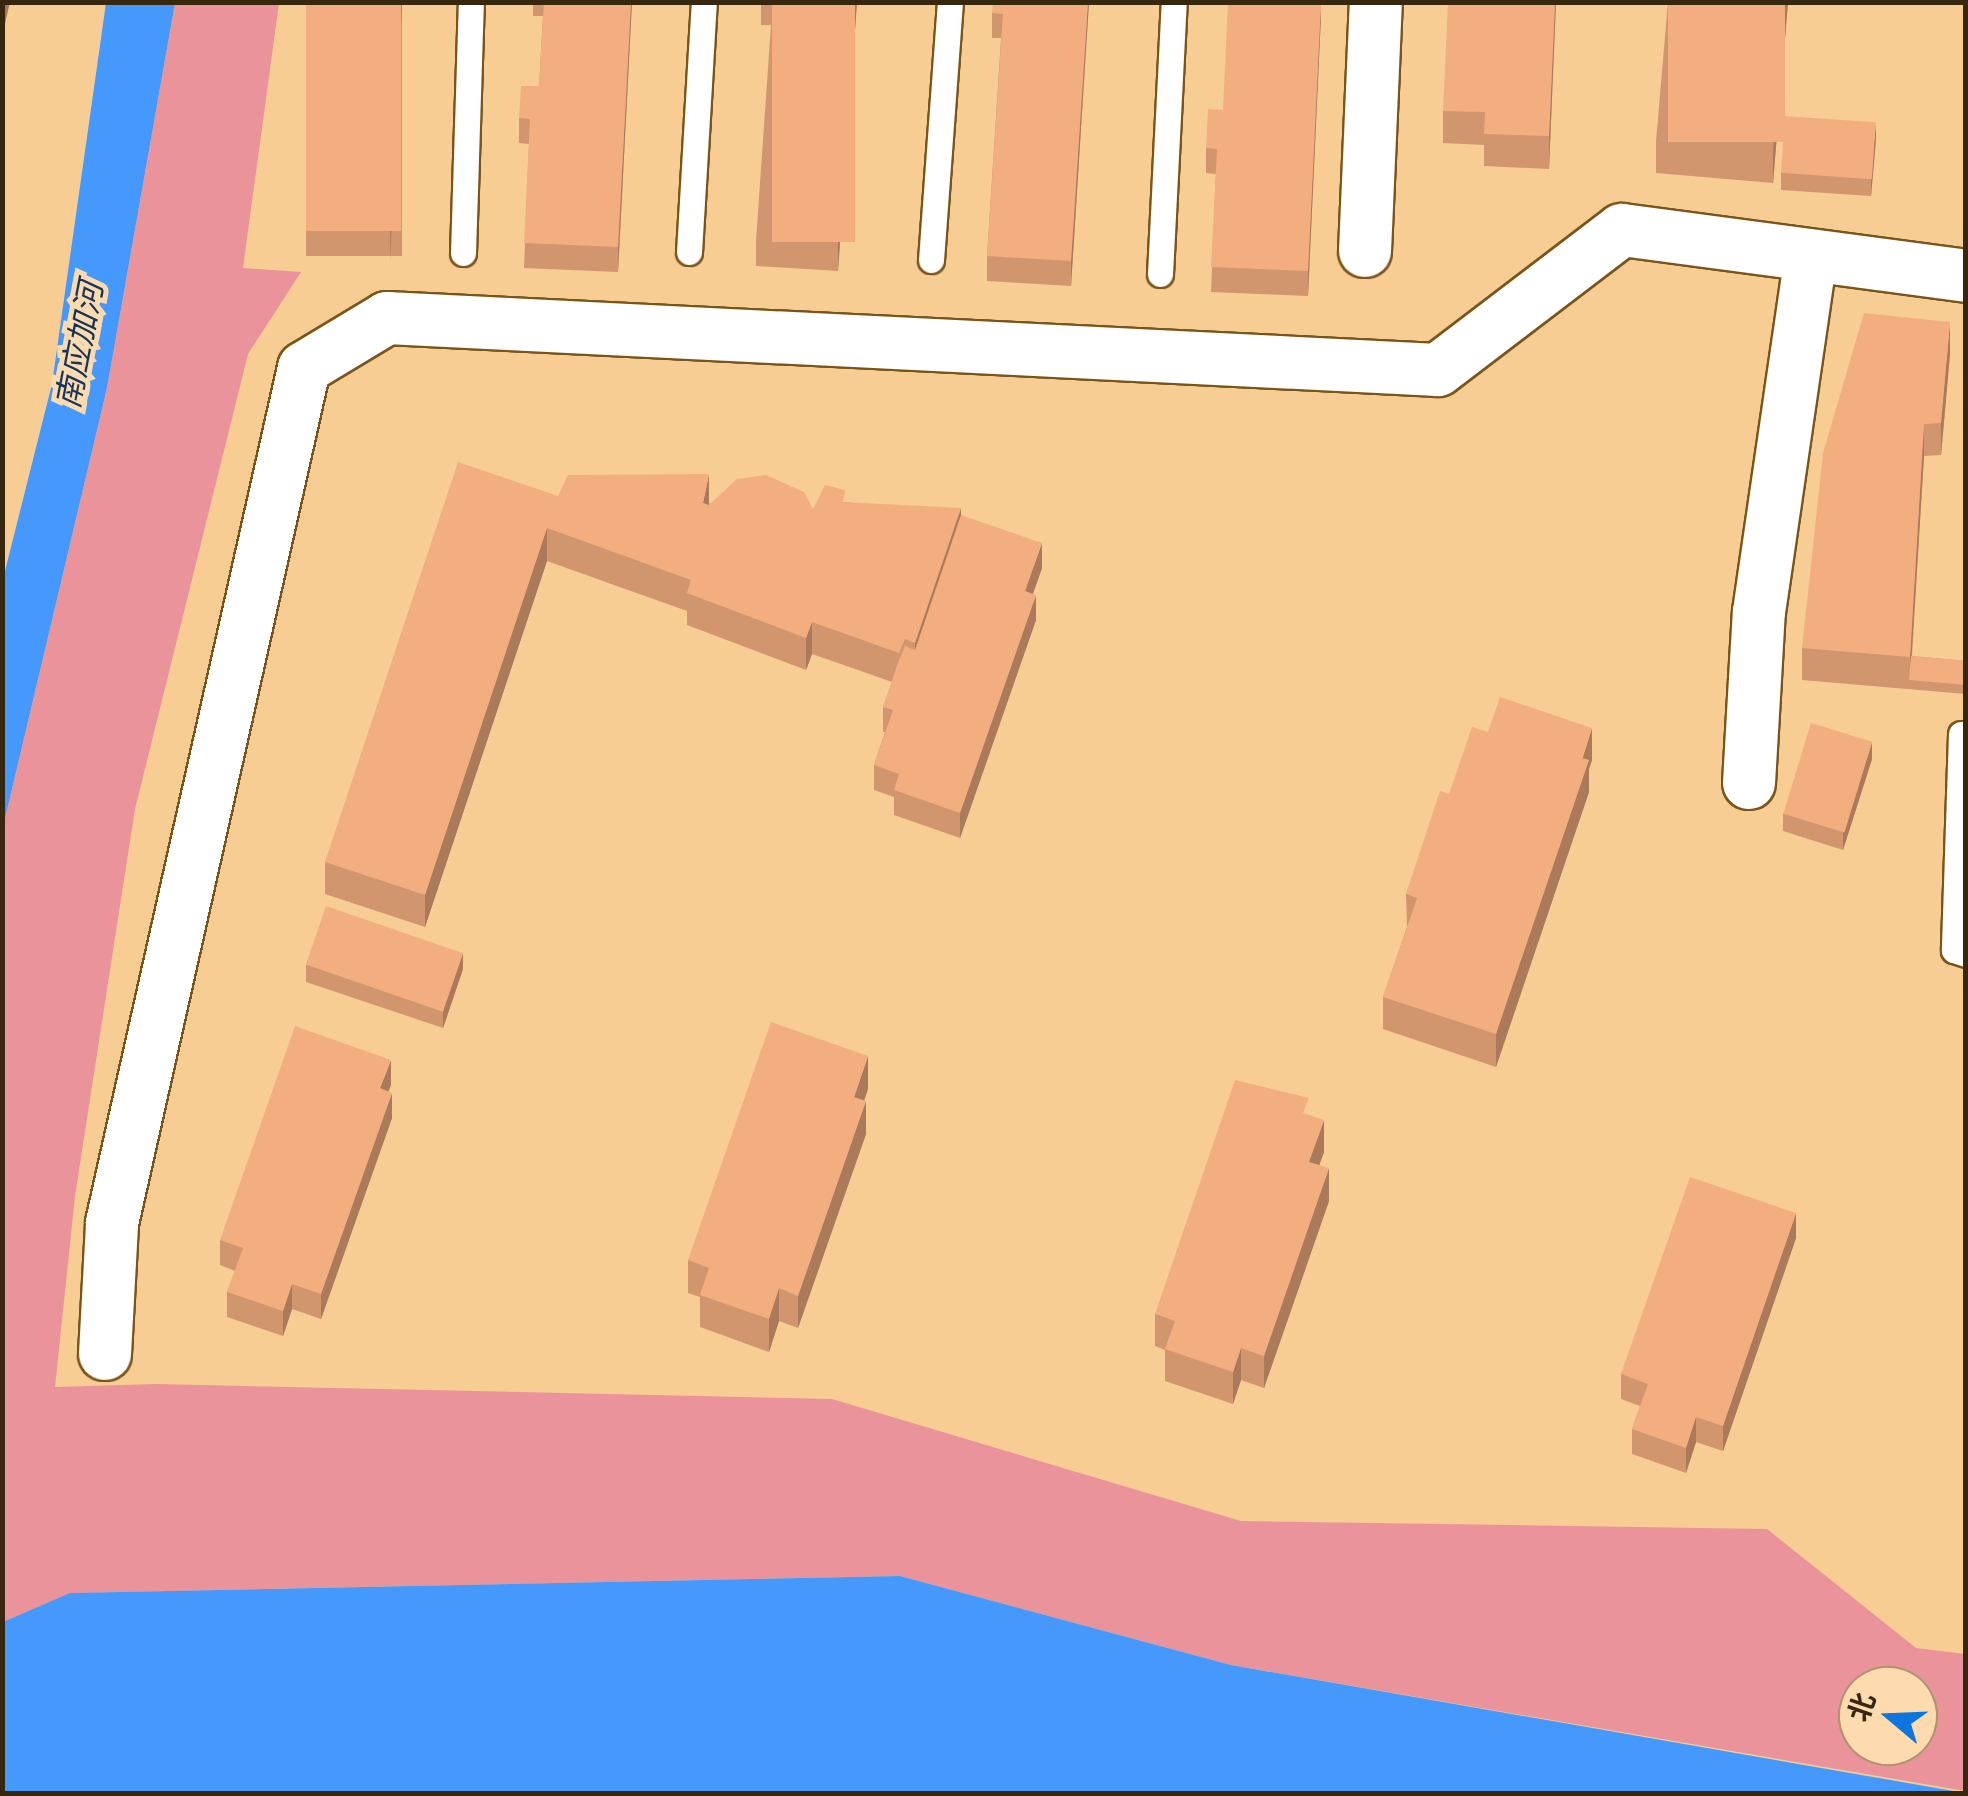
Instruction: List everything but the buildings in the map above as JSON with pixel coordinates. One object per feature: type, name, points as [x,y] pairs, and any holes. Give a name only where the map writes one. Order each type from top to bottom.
[{"type":"street","points":[[1365,250],[1376,2]]},
{"type":"street","points":[[105,1354],[112,1223],[304,368],[387,318],[1438,370],[1622,230],[1966,276]]},
{"type":"street","points":[[1749,783],[1759,612],[1811,256]]},
{"type":"lane","points":[[463,253],[471,2]]},
{"type":"lane","points":[[689,252],[704,2]]},
{"type":"lane","points":[[930,260],[950,2]]},
{"type":"lane","points":[[1160,274],[1174,2]]},
{"type":"lane","points":[[1961,734],[1954,950],[1966,954]]},
{"type":"shaded area","points":[[175,3],[279,3],[243,268],[301,272],[248,354],[135,809],[75,1196],[55,1387],[156,1384],[832,1399],[1241,1521],[1767,1529],[1916,1648],[1965,1654],[1965,1791],[1231,1665],[900,1576],[71,1593],[3,1622],[3,827],[107,388]]},
{"type":"water","name":"南应加河","points":[[106,3],[175,3],[107,388],[3,827],[3,579],[52,384]]},
{"type":"water","points":[[900,1576],[1231,1665],[1965,1793],[3,1793],[3,1622],[70,1593]]}]
